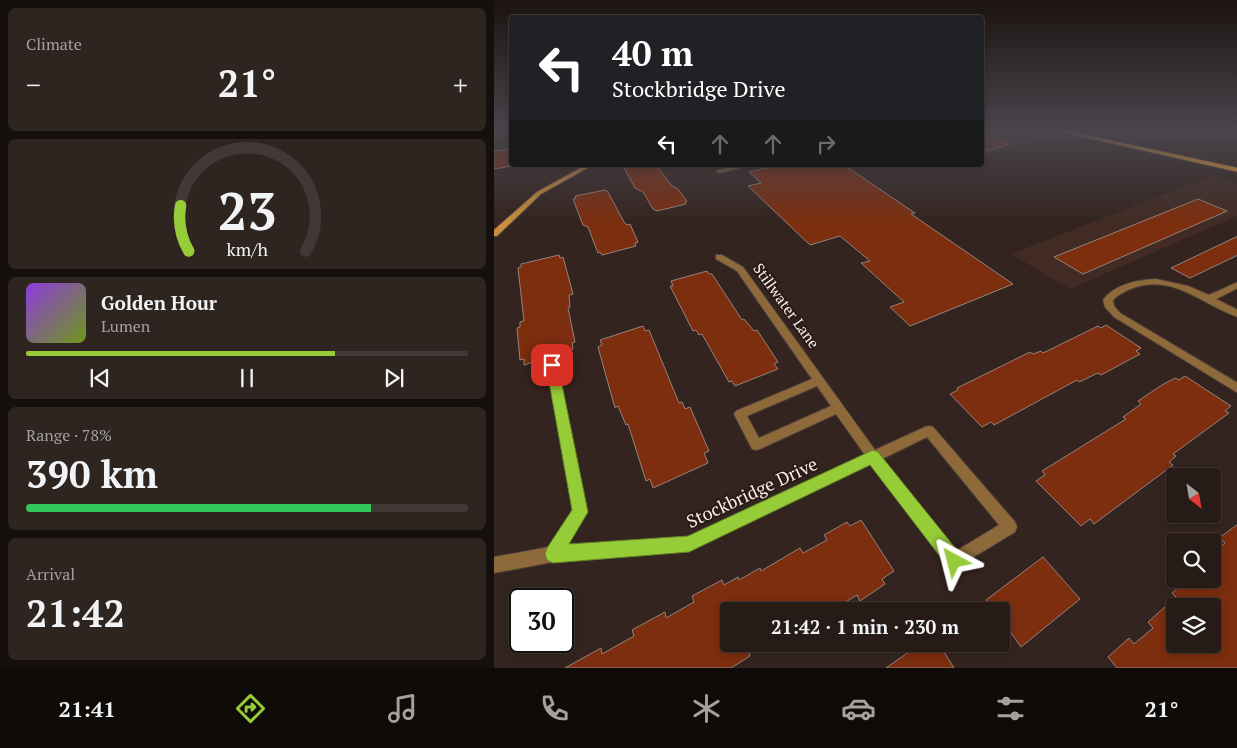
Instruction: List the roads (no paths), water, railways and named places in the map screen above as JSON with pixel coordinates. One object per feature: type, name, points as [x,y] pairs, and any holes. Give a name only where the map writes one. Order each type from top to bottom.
[{"type":"main road","points":[[1197,161],[1237,170]]},
{"type":"main road","points":[[494,234],[539,193],[586,167]]},
{"type":"street","points":[[719,171],[738,167]]},
{"type":"street","name":"Stillwater Lane","points":[[720,257],[740,269],[873,456]]},
{"type":"street","points":[[1237,314],[1178,285],[1145,281],[1113,294],[1108,300],[1110,307],[1116,315],[1237,389]]},
{"type":"street","points":[[1209,299],[1237,284]]},
{"type":"street","points":[[552,365],[580,512],[553,554]]},
{"type":"street","points":[[820,381],[740,414],[756,445],[838,408]]},
{"type":"street","name":"Stockbridge Drive","points":[[494,565],[553,554],[689,544],[873,456],[929,432],[1010,527],[954,561],[873,456]]}]
